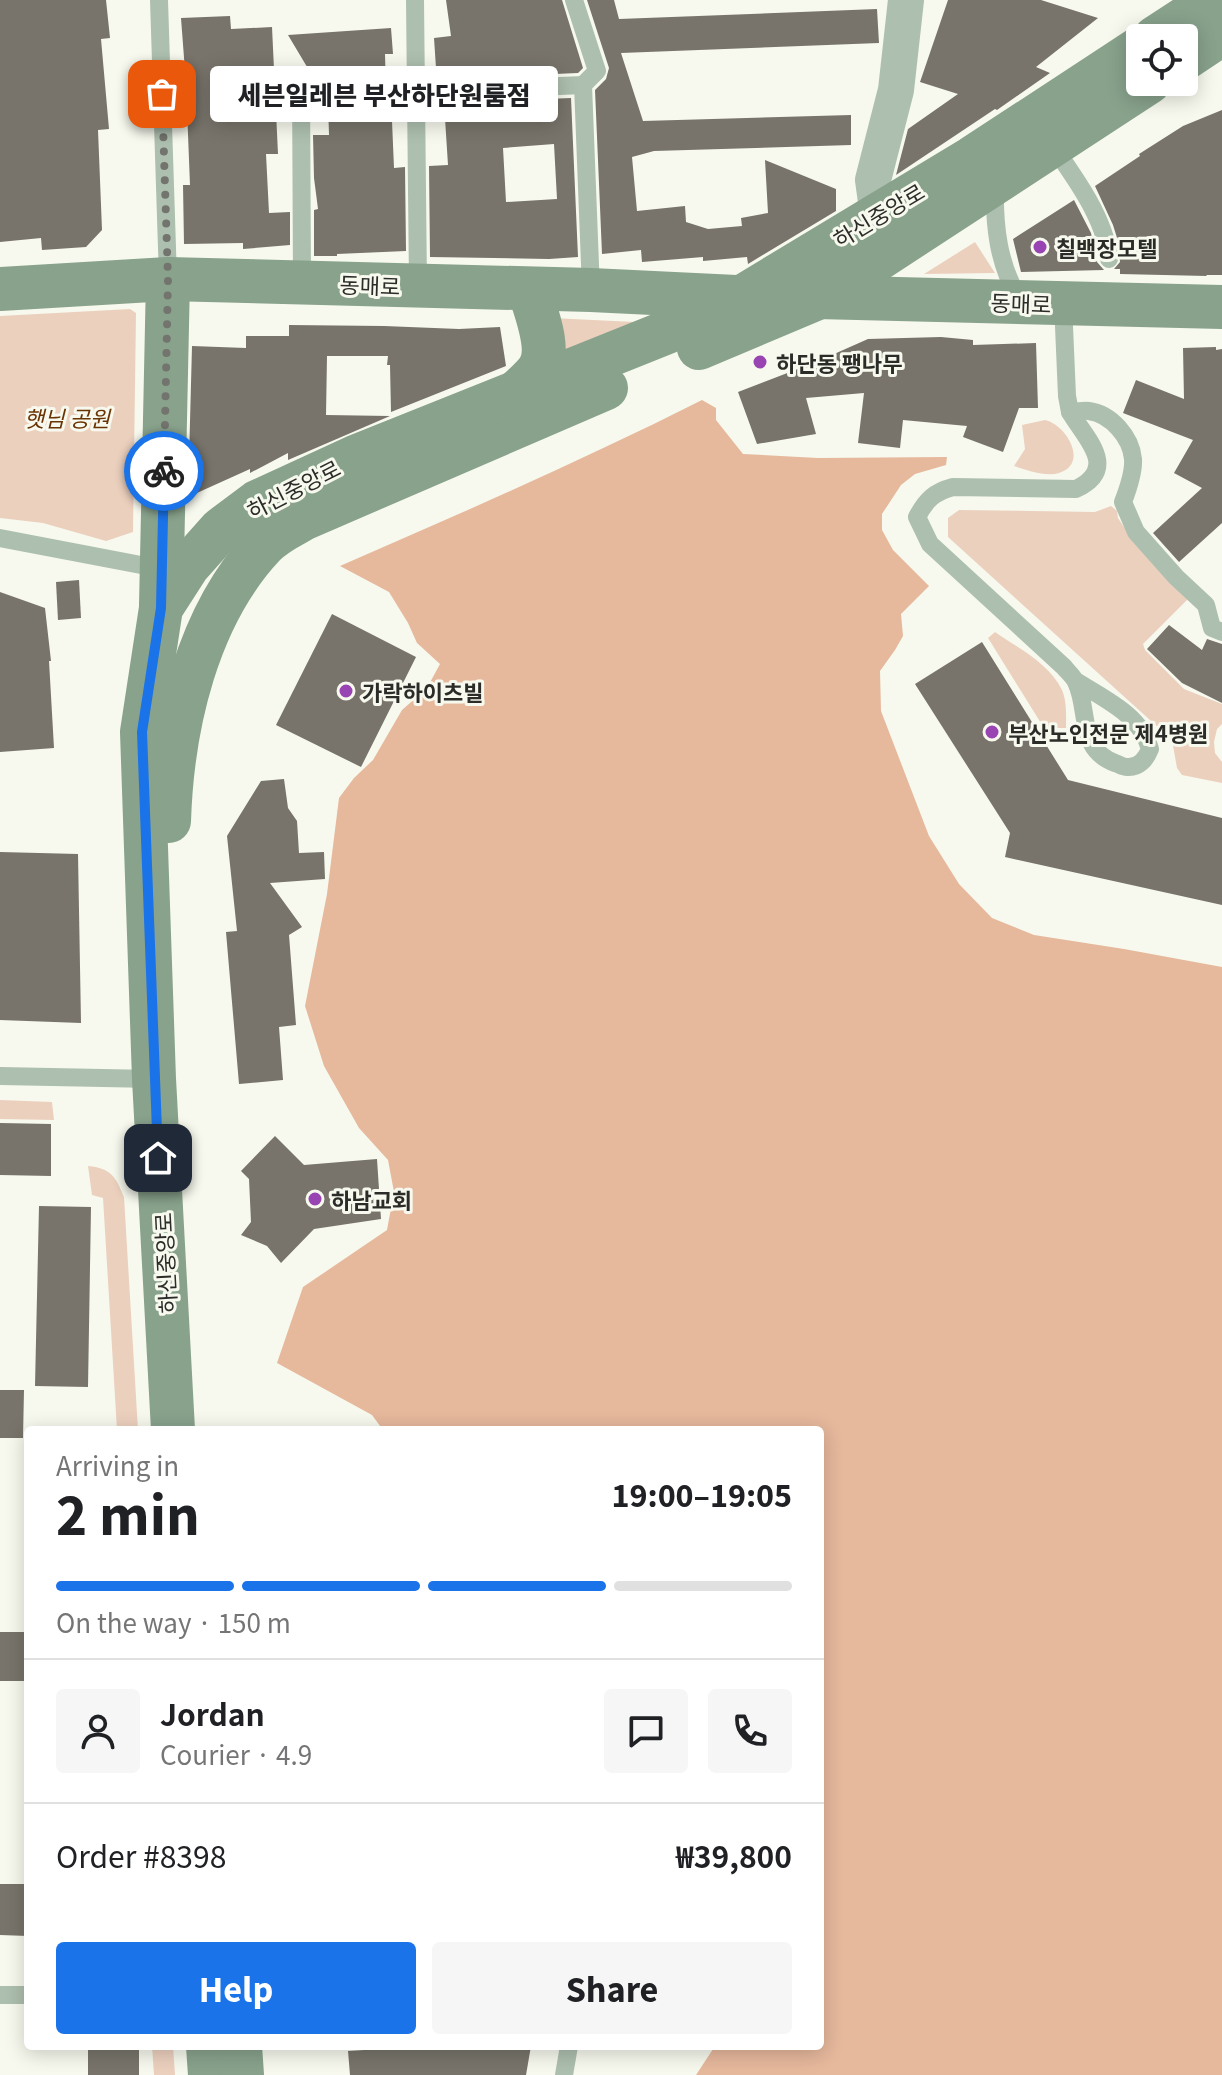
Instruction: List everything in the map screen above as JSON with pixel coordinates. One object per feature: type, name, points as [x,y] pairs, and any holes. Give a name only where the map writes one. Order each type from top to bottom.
[{"type":"street","points":[[881,212],[877,209],[873,180],[896,90],[906,0]]},
{"type":"street","points":[[1176,24],[1213,0]]},
{"type":"street","points":[[1198,50],[1222,34]]},
{"type":"street","name":"하신중앙로","points":[[203,1426],[142,732],[162,588],[188,566],[221,529],[257,502],[355,457],[717,312],[972,158],[1126,57]]},
{"type":"street","name":"하신중앙로","points":[[173,1426],[170,1079],[175,966],[168,825],[180,720],[204,640],[229,591],[265,543],[295,523],[820,297],[1127,96]]},
{"type":"street","name":"동매로","points":[[0,289],[168,279],[741,297],[1222,307]]},
{"type":"street","points":[[162,588],[168,279]]},
{"type":"street","points":[[517,392],[539,369],[545,353],[529,289]]},
{"type":"street","points":[[208,2050],[210,2075]]},
{"type":"street","points":[[240,2050],[242,2075]]},
{"type":"lane","points":[[159,0],[168,279]]},
{"type":"lane","points":[[415,0],[418,286]]},
{"type":"lane","points":[[416,92],[583,85],[597,71],[574,0]]},
{"type":"lane","points":[[301,78],[302,282]]},
{"type":"lane","points":[[583,85],[591,290]]},
{"type":"lane","points":[[1052,145],[1103,230],[1109,259]]},
{"type":"lane","points":[[995,183],[999,247],[1004,269],[1020,301]]},
{"type":"lane","points":[[1063,303],[1067,396],[1070,412],[1095,451],[1097,466],[1094,475],[1088,483],[1076,489],[953,487],[939,491],[925,501],[917,517],[930,544],[1076,681],[1126,713],[1142,730],[1150,749],[1138,765],[1127,767],[1105,759],[1095,751],[1088,737],[1076,681]]},
{"type":"lane","points":[[1070,412],[1088,410],[1109,419],[1126,437],[1133,459],[1129,487],[1123,502],[1136,532],[1206,605],[1212,628],[1222,632]]},
{"type":"lane","points":[[0,538],[162,588]]},
{"type":"lane","points":[[0,1076],[170,1079]]},
{"type":"lane","points":[[0,1995],[24,1995]]},
{"type":"lane","points":[[564,2075],[568,2050]]},
{"type":"green space","points":[[975,242],[995,273],[924,274]]},
{"type":"green space","name":"햇님 공원","points":[[130,309],[136,313],[133,532],[106,541],[43,523],[0,518],[0,316]]},
{"type":"green space","points":[[552,318],[655,323],[560,365]]},
{"type":"green space","points":[[1045,420],[1061,429],[1067,437],[1072,445],[1073,462],[1068,468],[1054,474],[1014,466],[1025,449],[1022,425]]},
{"type":"green space","points":[[1111,506],[1117,511],[1124,527],[1189,598],[1143,644],[1145,650],[1184,689],[1222,704],[1222,724],[1217,729],[1214,742],[1215,753],[1222,762],[1222,783],[1182,775],[1177,768],[1172,740],[948,537],[948,518],[959,510],[1095,512]]},
{"type":"green space","points":[[995,632],[1033,657],[1057,681],[1065,699],[1066,728],[1044,728],[988,638]]},
{"type":"green space","points":[[0,1100],[52,1102],[54,1120],[0,1119]]},
{"type":"green space","points":[[88,1166],[112,1175],[124,1197],[138,1426],[117,1426],[103,1198],[92,1195]]},
{"type":"green space","points":[[152,2050],[173,2050],[175,2075],[154,2075]]},
{"type":"shaded area","points":[[702,400],[716,408],[716,420],[743,454],[818,458],[947,457],[946,465],[915,474],[901,485],[882,514],[882,530],[893,550],[929,586],[901,614],[903,636],[880,671],[881,711],[929,836],[959,884],[992,918],[1034,935],[1222,967],[1222,2075],[696,2075],[712,2050],[824,2050],[824,1426],[380,1426],[372,1415],[277,1363],[303,1287],[387,1230],[394,1192],[388,1160],[359,1128],[324,1066],[305,1006],[327,894],[339,798],[373,760],[402,710],[427,688],[440,664],[417,643],[389,592],[340,566],[567,465]]},
{"type":"building","points":[[0,0],[106,0],[110,38],[101,39],[109,129],[98,130],[102,230],[86,247],[42,250],[41,238],[0,242]]},
{"type":"building","points":[[446,0],[562,0],[583,68],[578,73],[442,79],[442,68],[436,68],[434,38],[451,36]]},
{"type":"building","points":[[587,0],[614,0],[619,19],[877,9],[879,43],[621,53],[643,121],[851,115],[851,145],[654,151],[632,157],[637,211],[685,206],[686,222],[708,229],[742,226],[741,218],[768,213],[765,160],[836,189],[836,211],[748,264],[747,257],[642,262],[641,250],[602,254],[595,90],[606,79],[609,68]]},
{"type":"building","points":[[948,0],[1041,0],[1098,18],[1036,67],[1050,73],[896,175],[908,129],[958,94],[920,82]]},
{"type":"building","points":[[230,16],[231,29],[272,27],[278,154],[266,154],[269,213],[290,212],[290,245],[243,249],[243,243],[184,244],[183,185],[190,185],[181,18]]},
{"type":"building","points":[[391,28],[393,54],[385,54],[386,92],[377,121],[392,121],[394,168],[405,167],[406,251],[314,256],[314,210],[318,209],[313,135],[329,135],[328,102],[288,35]]},
{"type":"building","points":[[571,98],[578,257],[430,257],[429,166],[448,165],[444,103]],"holes":[[[554,144],[557,199],[506,202],[503,148]]]},
{"type":"building","points":[[1222,110],[1222,275],[1120,274],[1120,269],[1114,269],[1120,262],[1118,241],[1095,186],[1183,126]]},
{"type":"building","points":[[1074,200],[1091,233],[1097,262],[1104,270],[1021,272],[1013,239]]},
{"type":"building","points":[[289,325],[500,327],[506,366],[391,412],[388,356],[327,356],[326,415],[390,416],[288,460],[288,453],[250,473],[250,469],[188,497],[192,346],[246,348],[246,336],[289,336]]},
{"type":"building","points":[[941,337],[973,340],[973,345],[1036,343],[1038,408],[1019,408],[1003,452],[963,437],[967,426],[903,420],[900,448],[858,443],[864,393],[806,398],[816,434],[757,444],[738,392],[868,339]]},
{"type":"building","points":[[1216,347],[1216,350],[1222,349],[1222,523],[1179,562],[1153,533],[1202,488],[1174,473],[1193,440],[1123,413],[1136,380],[1184,399],[1183,348]]},
{"type":"building","points":[[79,580],[81,618],[58,620],[56,582]]},
{"type":"building","points":[[0,592],[45,608],[51,661],[54,748],[0,752]]},
{"type":"building","name":"가락하이츠빌","points":[[332,614],[416,657],[361,767],[276,725]]},
{"type":"building","points":[[1169,625],[1202,650],[1207,639],[1222,644],[1222,703],[1182,683],[1147,649]]},
{"type":"building","name":"부산노인전문 제4병원","points":[[982,642],[1068,780],[1222,818],[1222,905],[1005,857],[1010,833],[915,684]]},
{"type":"building","points":[[284,779],[288,808],[297,821],[299,853],[324,852],[325,879],[270,883],[302,927],[289,935],[296,1025],[279,1027],[283,1080],[239,1084],[226,932],[237,931],[227,836],[261,781]]},
{"type":"building","points":[[0,852],[78,854],[81,1023],[0,1020]]},
{"type":"building","points":[[0,1123],[51,1124],[51,1176],[0,1175]]},
{"type":"building","name":"하남교회","points":[[275,1136],[304,1165],[377,1159],[381,1219],[314,1229],[281,1263],[267,1246],[241,1235],[251,1222],[249,1179],[241,1171]]},
{"type":"building","points":[[39,1206],[91,1207],[88,1387],[35,1386]]},
{"type":"building","points":[[0,1390],[24,1390],[23,1438],[0,1438]]},
{"type":"building","points":[[0,1632],[24,1632],[24,1681],[0,1681]]},
{"type":"building","points":[[0,1884],[24,1884],[24,1936],[0,1935]]},
{"type":"building","points":[[88,2050],[139,2050],[139,2075],[88,2075]]},
{"type":"building","points":[[530,2050],[526,2075],[350,2075],[348,2051]]},
{"type":"way so far","points":[[162,94],[168,279],[164,471]]},
{"type":"place","name":"세븐일레븐 부산하단원룸점","points":[[162,94]]},
{"type":"place","name":"칠백장모텔","points":[[1040,247]]},
{"type":"place","name":"하단동 팽나무","points":[[760,362]]},
{"type":"place","name":"가락하이츠빌","points":[[346,691]]},
{"type":"place","name":"부산노인전문 제4병원","points":[[992,732]]},
{"type":"place","name":"하남교회","points":[[315,1199]]},
{"type":"route","points":[[158,1158],[142,732],[161,608],[164,471]]}]
